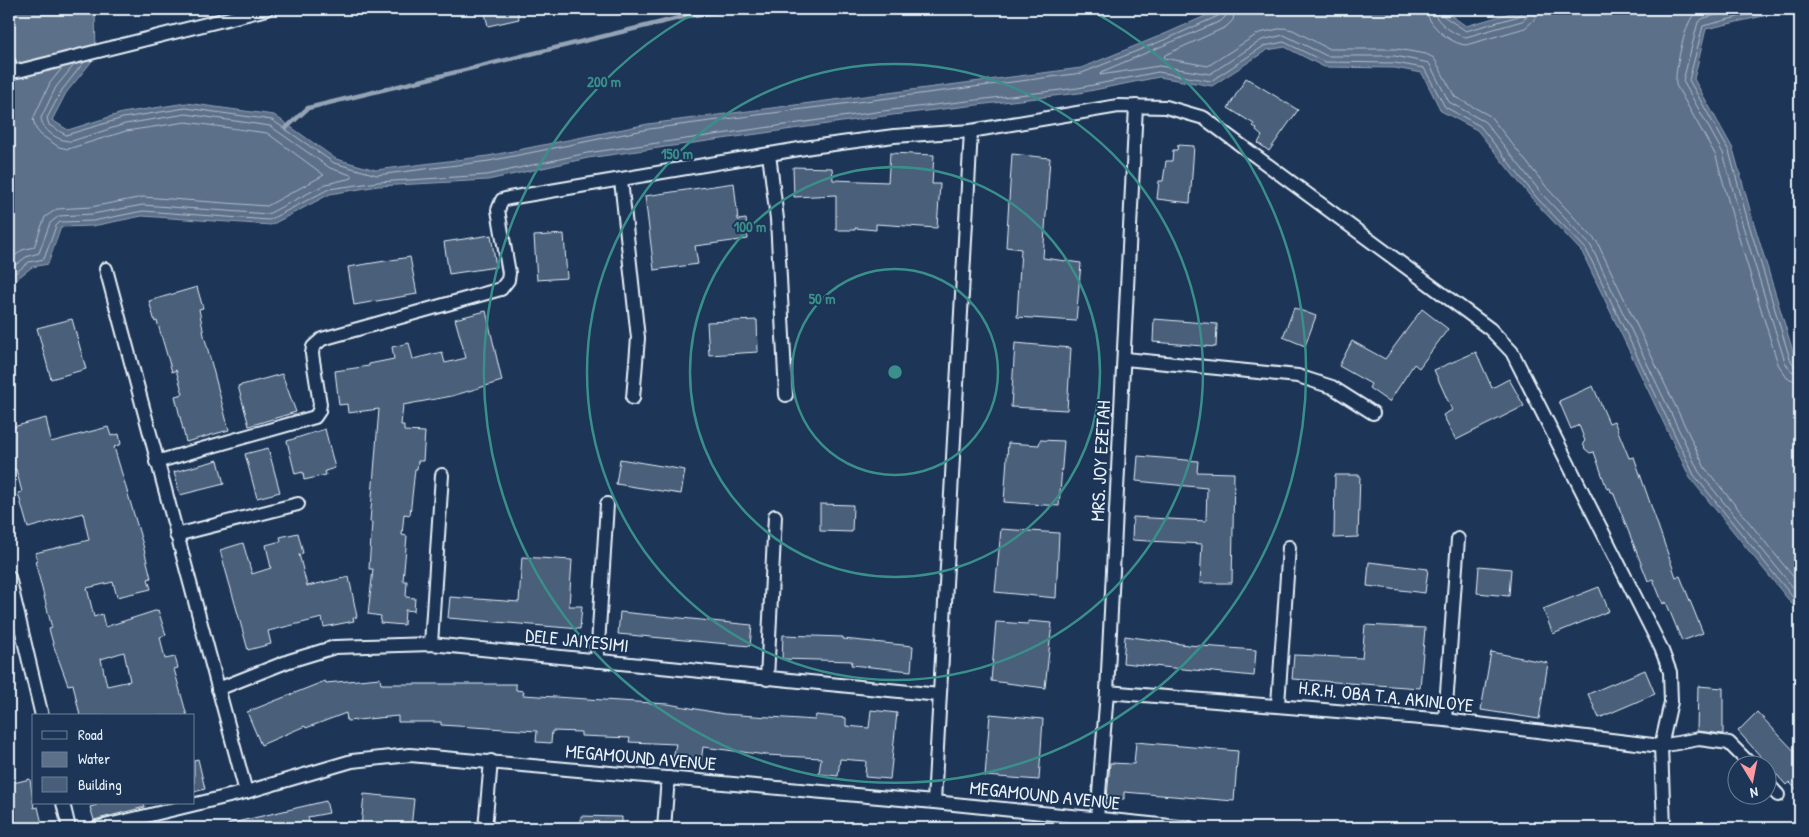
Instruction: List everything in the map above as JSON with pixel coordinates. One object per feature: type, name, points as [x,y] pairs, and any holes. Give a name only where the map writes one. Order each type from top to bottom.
[{"type":"street","points":[[211,9],[214,22]]},
{"type":"street","points":[[9,69],[267,9]]},
{"type":"street","points":[[156,462],[314,417],[319,411],[320,404],[312,354],[313,347],[322,339],[502,289],[508,280],[509,273],[498,210],[502,200],[769,154],[894,136],[971,131],[1118,106],[1183,110],[1204,118],[1490,329],[1512,352],[1661,648],[1670,672],[1671,702],[1661,746],[1664,828]]},
{"type":"street","name":"MRS. JOY EZETAH","points":[[1097,818],[1107,692],[1125,359],[1136,106]]},
{"type":"street","points":[[934,802],[958,395],[971,131]]},
{"type":"street","points":[[769,154],[777,219],[786,395]]},
{"type":"street","points":[[621,180],[638,338],[633,398]]},
{"type":"street","points":[[106,269],[156,462],[246,792]]},
{"type":"street","points":[[1125,359],[1298,376],[1332,387],[1373,413]]},
{"type":"street","points":[[432,644],[442,475]]},
{"type":"street","points":[[176,535],[298,504]]},
{"type":"street","points":[[597,661],[607,504]]},
{"type":"street","points":[[767,679],[775,516]]},
{"type":"street","points":[[1445,720],[1458,539]]},
{"type":"street","points":[[1278,704],[1289,547]]},
{"type":"street","points":[[9,577],[42,714]]},
{"type":"street","name":"DELE JAIYESIMI","points":[[218,690],[289,661],[335,647],[432,644],[939,695]]},
{"type":"street","name":"H.R.H. OBA T.A. AKINLOYE","points":[[1107,692],[1278,704],[1445,720],[1661,746],[1699,739],[1729,743],[1740,754]]},
{"type":"street","name":"MEGAMOUND AVENUE","points":[[96,828],[246,792],[372,758],[410,755],[934,802],[1190,828]]},
{"type":"street","points":[[485,828],[491,761]]},
{"type":"street","points":[[664,828],[668,778]]},
{"type":"street","points":[[63,804],[69,828]]},
{"type":"water","points":[[9,9],[95,9],[96,56],[66,93],[52,120],[68,130],[122,113],[186,103],[274,115],[336,159],[376,170],[488,156],[648,124],[1081,68],[1221,9],[1442,9],[1466,26],[1525,9],[1794,9],[1706,29],[1694,79],[1733,149],[1795,358],[1800,367],[1800,614],[1690,478],[1582,252],[1534,201],[1477,130],[1441,111],[1422,73],[1395,68],[1324,67],[1285,47],[1267,50],[1212,86],[1159,77],[1079,93],[884,116],[588,158],[488,180],[378,186],[330,194],[271,225],[142,216],[93,226],[61,227],[48,264],[32,267],[9,285]]},
{"type":"building","points":[[484,9],[517,9],[519,19],[488,26]]},
{"type":"building","points":[[1246,78],[1298,110],[1269,151],[1258,143],[1262,136],[1256,131],[1257,129],[1253,126],[1254,124],[1228,108]]},
{"type":"building","points":[[1178,145],[1194,146],[1190,203],[1157,199],[1159,181],[1163,181],[1166,161],[1172,161],[1173,150],[1177,150]]},
{"type":"building","points":[[890,153],[934,155],[932,184],[940,184],[937,228],[876,224],[876,230],[855,228],[855,230],[836,230],[836,195],[794,197],[793,167],[832,168],[833,180],[888,182]]},
{"type":"building","points":[[1012,154],[1050,158],[1043,258],[1081,263],[1076,321],[1017,317],[1021,249],[1006,247]]},
{"type":"building","points":[[734,183],[738,220],[746,219],[748,239],[695,246],[698,264],[654,270],[645,196]]},
{"type":"building","points":[[564,234],[567,278],[537,280],[534,236]]},
{"type":"building","points":[[491,235],[496,267],[449,274],[444,242]]},
{"type":"building","points":[[410,257],[417,294],[354,305],[348,267]]},
{"type":"building","points":[[197,287],[203,308],[199,309],[204,335],[229,430],[186,442],[175,396],[183,394],[176,370],[172,372],[149,301]]},
{"type":"building","points":[[1294,308],[1316,316],[1305,346],[1283,337]]},
{"type":"building","points":[[1422,309],[1448,329],[1419,368],[1414,364],[1389,402],[1369,388],[1371,384],[1339,366],[1352,341],[1385,359]]},
{"type":"building","points":[[486,311],[502,381],[452,396],[403,405],[401,425],[404,425],[404,431],[425,432],[423,461],[418,461],[417,469],[415,469],[410,515],[404,514],[402,535],[407,536],[403,581],[407,581],[406,597],[415,598],[414,611],[405,610],[404,625],[380,623],[381,616],[368,614],[373,569],[369,569],[372,522],[370,522],[379,409],[348,413],[347,404],[339,405],[335,371],[369,366],[369,364],[394,359],[392,347],[409,343],[413,359],[442,352],[445,363],[466,358],[455,319]]},
{"type":"building","points":[[72,319],[86,369],[51,379],[37,328]]},
{"type":"building","points":[[1154,319],[1217,324],[1216,347],[1153,342]]},
{"type":"building","points":[[757,320],[758,352],[709,355],[707,322]]},
{"type":"building","points":[[1015,343],[1071,348],[1067,410],[1011,407]]},
{"type":"building","points":[[1476,352],[1492,388],[1509,379],[1524,406],[1456,440],[1443,415],[1452,410],[1434,370]]},
{"type":"building","points":[[282,374],[296,412],[249,426],[238,386]]},
{"type":"building","points":[[1593,386],[1609,423],[1614,421],[1629,458],[1634,457],[1676,577],[1680,576],[1703,633],[1682,641],[1666,602],[1663,604],[1653,579],[1648,581],[1613,492],[1611,492],[1610,488],[1607,489],[1594,452],[1590,453],[1585,449],[1583,443],[1585,441],[1579,425],[1571,429],[1559,401]]},
{"type":"building","points":[[46,418],[51,442],[108,427],[111,436],[119,434],[121,444],[114,447],[143,545],[151,578],[148,579],[151,589],[117,597],[113,582],[87,588],[94,617],[102,614],[105,627],[158,610],[166,635],[160,637],[165,659],[175,657],[178,668],[174,669],[186,714],[80,714],[73,684],[68,685],[49,629],[52,628],[35,561],[37,560],[35,553],[89,540],[83,513],[28,528],[18,493],[22,492],[16,469],[11,471],[9,461],[9,428]],"holes":[[[124,652],[130,681],[107,686],[101,659]]]},
{"type":"building","points":[[325,429],[335,468],[325,471],[326,475],[304,480],[303,472],[295,474],[287,441]]},
{"type":"building","points":[[1040,440],[1064,441],[1059,506],[1004,502],[1008,443],[1039,445]]},
{"type":"building","points":[[268,448],[280,492],[257,498],[245,454]]},
{"type":"building","points":[[1138,456],[1198,461],[1197,472],[1234,473],[1232,583],[1200,583],[1202,544],[1132,540],[1133,517],[1206,521],[1207,488],[1136,481]]},
{"type":"building","points":[[620,459],[685,470],[681,494],[616,484]]},
{"type":"building","points":[[218,460],[224,484],[180,495],[174,472]]},
{"type":"building","points":[[1335,475],[1360,475],[1358,537],[1334,538]]},
{"type":"building","points":[[820,504],[853,505],[852,532],[820,531]]},
{"type":"building","points":[[1001,529],[1059,533],[1056,598],[995,592]]},
{"type":"building","points":[[298,533],[303,553],[299,554],[307,586],[349,577],[357,617],[353,618],[354,621],[324,627],[322,618],[268,631],[271,644],[248,650],[220,550],[243,543],[252,574],[271,568],[266,545],[281,541],[280,537]]},
{"type":"building","points":[[522,557],[572,560],[569,606],[582,606],[580,629],[448,618],[450,597],[519,602]]},
{"type":"building","points":[[1369,562],[1428,569],[1425,593],[1367,586]]},
{"type":"building","points":[[1479,566],[1511,569],[1509,596],[1477,593]]},
{"type":"building","points":[[1599,587],[1609,611],[1553,634],[1543,609]]},
{"type":"building","points":[[620,612],[752,625],[750,646],[618,634]]},
{"type":"building","points":[[1028,621],[1052,623],[1045,688],[991,681],[996,622],[1028,624]]},
{"type":"building","points":[[1365,625],[1425,628],[1420,688],[1292,679],[1294,655],[1362,658]]},
{"type":"building","points":[[783,635],[843,637],[843,639],[913,646],[911,671],[851,665],[852,661],[782,659]]},
{"type":"building","points":[[1125,636],[1188,645],[1256,650],[1254,676],[1123,663]]},
{"type":"building","points":[[1491,652],[1548,663],[1539,719],[1481,710]]},
{"type":"building","points":[[1645,670],[1655,694],[1599,718],[1588,694]]},
{"type":"building","points":[[380,678],[381,684],[516,684],[516,690],[524,691],[523,695],[668,704],[724,714],[815,720],[816,715],[846,718],[846,726],[869,728],[871,710],[897,713],[890,779],[865,777],[866,761],[840,759],[838,776],[819,774],[821,758],[766,755],[703,747],[701,762],[673,758],[676,744],[629,742],[630,738],[581,736],[581,732],[552,731],[551,743],[536,742],[537,731],[441,725],[441,722],[398,722],[398,716],[347,721],[346,713],[306,728],[305,726],[261,745],[247,712],[325,681],[326,683]]},
{"type":"building","points":[[1698,686],[1723,688],[1723,734],[1697,731]]},
{"type":"building","points":[[1757,712],[1800,757],[1800,793],[1789,782],[1786,785],[1776,774],[1776,754],[1758,754],[1738,731]]},
{"type":"building","points":[[990,714],[1043,719],[1039,780],[985,776]]},
{"type":"building","points":[[1136,742],[1238,751],[1234,801],[1124,792],[1124,799],[1107,798],[1110,763],[1134,764]]},
{"type":"building","points":[[198,759],[205,789],[195,792],[195,760]]},
{"type":"building","points":[[30,779],[32,804],[34,808],[38,807],[43,828],[9,828],[9,784]]},
{"type":"building","points":[[364,794],[414,799],[411,828],[361,828]]},
{"type":"building","points":[[326,801],[329,813],[308,817],[310,828],[228,828],[228,824]]},
{"type":"building","points":[[144,804],[145,807],[94,820],[90,807],[97,805]]},
{"type":"building","points":[[581,816],[622,817],[622,828],[581,828]]},
{"type":"waterway","points":[[286,128],[308,108],[687,16],[735,9]]}]
